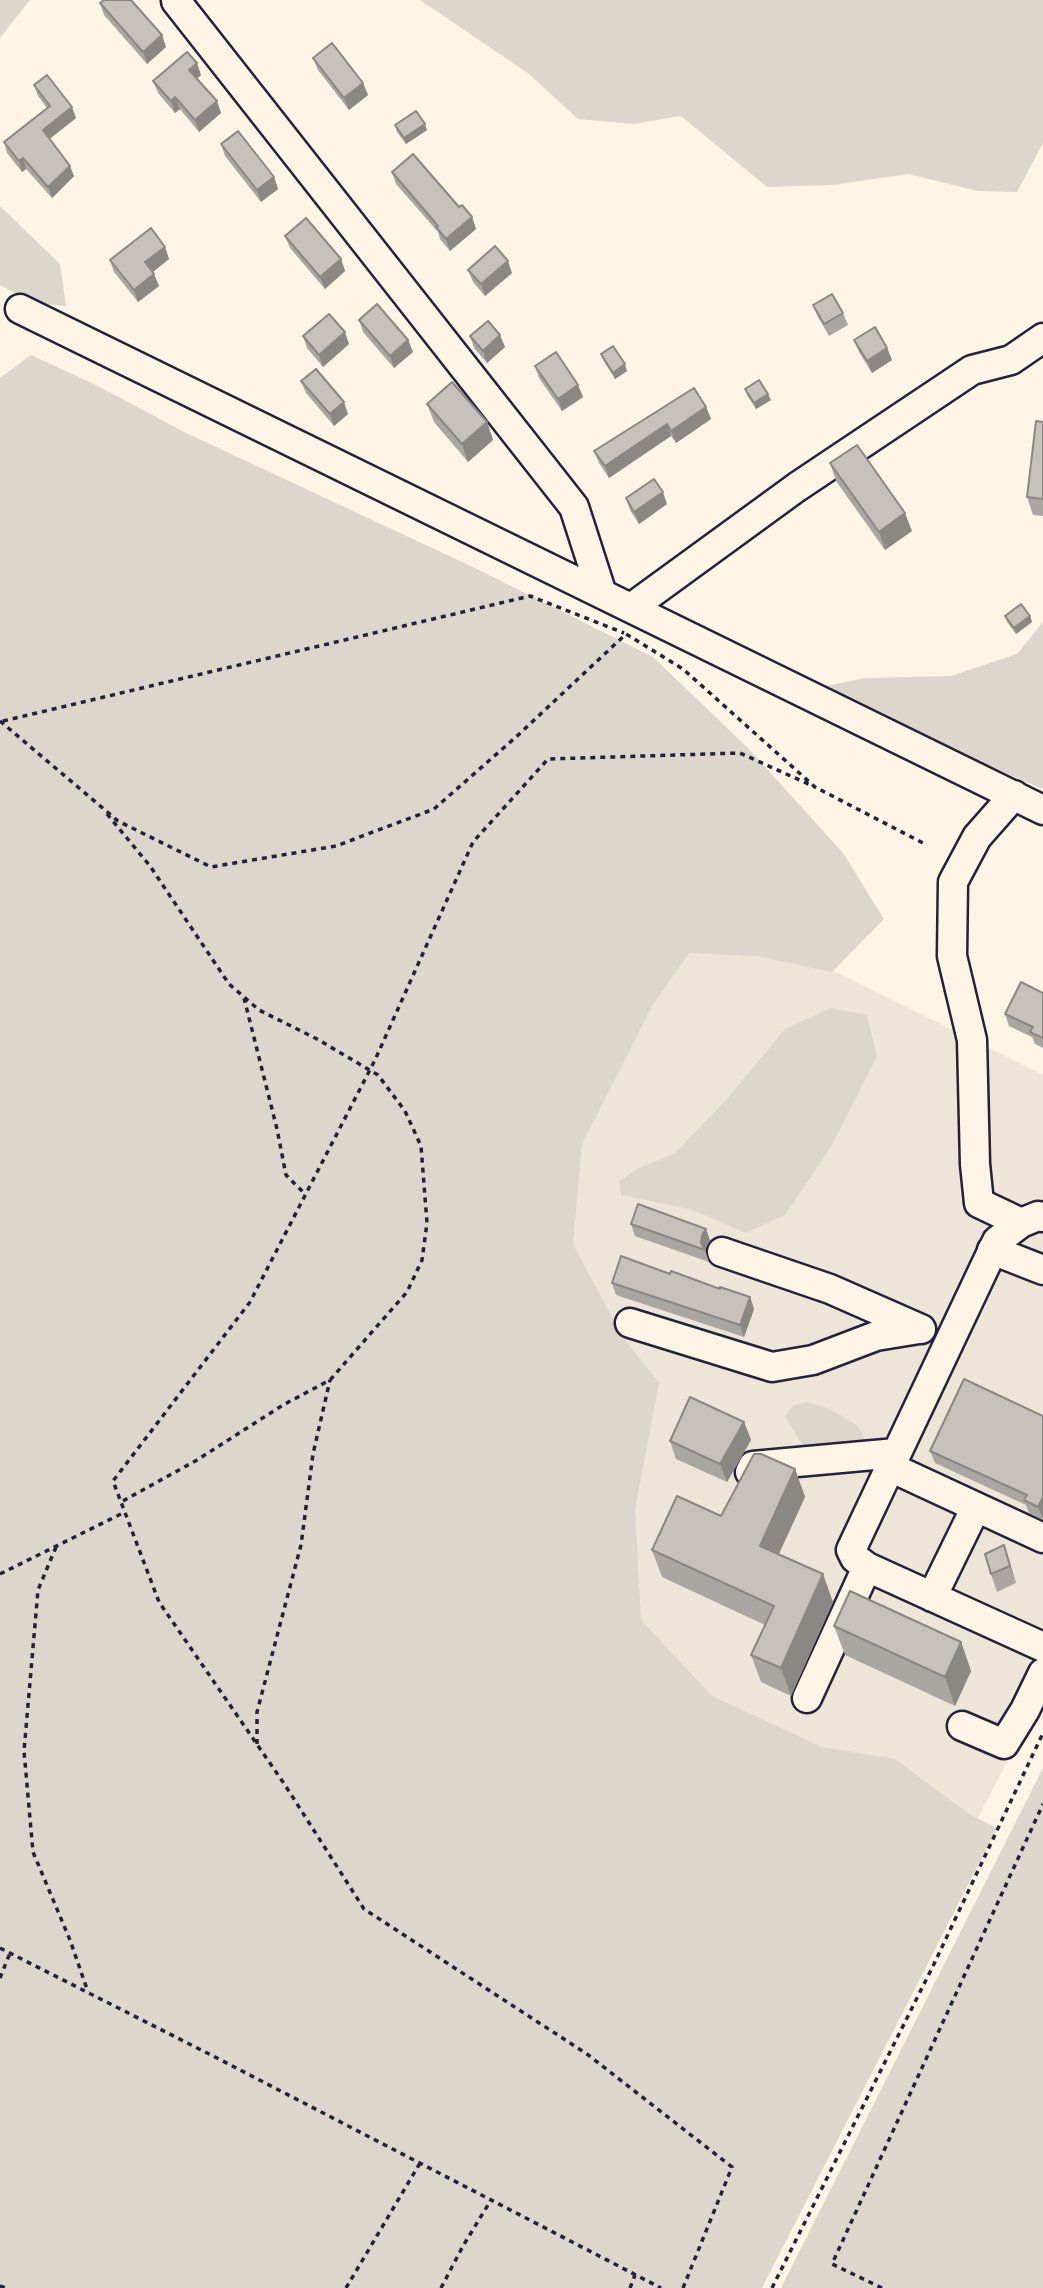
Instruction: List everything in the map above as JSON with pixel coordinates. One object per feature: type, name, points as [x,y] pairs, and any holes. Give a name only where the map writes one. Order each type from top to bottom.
[{"type":"street","points":[[176,1],[574,507],[602,594]]},
{"type":"street","points":[[20,309],[602,594],[629,621],[1043,810]]},
{"type":"street","points":[[629,621],[797,486],[972,370],[1011,360],[1043,338]]},
{"type":"street","points":[[1014,795],[977,837],[953,882],[952,956],[972,1040],[975,1164],[979,1203],[1032,1220]]},
{"type":"street","points":[[1032,1220],[996,1241],[851,1550],[855,1558],[867,1567],[1043,1647]]},
{"type":"street","points":[[992,1250],[1043,1270]]},
{"type":"street","points":[[722,1252],[830,1289],[949,1342]]},
{"type":"street","points":[[630,1323],[772,1367],[813,1360],[876,1336],[919,1329]]},
{"type":"street","points":[[741,1491],[752,1466],[893,1460],[976,1507],[1043,1538]]},
{"type":"street","points":[[933,1597],[976,1507]]},
{"type":"street","points":[[807,1698],[867,1567]]},
{"type":"street","points":[[962,1726],[1004,1744],[1043,1673]]},
{"type":"path","points":[[1,721],[530,596],[629,621],[815,787]]},
{"type":"path","points":[[1,721],[118,821],[211,867],[336,846],[434,808],[516,737],[629,621]]},
{"type":"path","points":[[683,2288],[732,2167],[587,2053],[364,1909],[159,1602],[113,1481],[250,1302],[370,1070],[474,842],[548,760],[740,753],[815,787],[923,843]]},
{"type":"path","points":[[99,804],[150,866],[229,984],[259,1010],[317,1039],[378,1075],[405,1111],[421,1146],[426,1185],[426,1235],[422,1260],[407,1292],[330,1380],[283,1405],[197,1460],[121,1502]]},
{"type":"path","points":[[243,996],[286,1175],[306,1195]]},
{"type":"path","points":[[257,1745],[257,1712],[301,1545],[313,1454],[330,1380]]},
{"type":"path","points":[[0,1574],[125,1511]]},
{"type":"path","points":[[56,1547],[38,1590],[24,1751],[33,1852],[70,1940],[88,1993]]},
{"type":"path","points":[[772,2288],[934,1964],[1043,1733]]},
{"type":"path","points":[[882,2288],[832,2264],[1043,1804]]},
{"type":"path","points":[[0,1948],[661,2288]]},
{"type":"path","points":[[0,1978],[10,1953]]},
{"type":"path","points":[[346,2288],[420,2163]]},
{"type":"path","points":[[441,2288],[491,2200]]},
{"type":"path","points":[[630,2288],[635,2275]]},
{"type":"path","points":[[0,2286],[6,2288]]},
{"type":"shaded area","points":[[0,0],[30,0],[0,38]]},
{"type":"shaded area","points":[[420,0],[1043,0],[1043,143],[1017,192],[978,191],[908,174],[832,185],[767,187],[681,116],[634,124],[578,119],[529,74]]},
{"type":"shaded area","points":[[0,206],[60,264],[66,306],[33,303],[0,285]]},
{"type":"shaded area","points":[[31,355],[98,386],[184,432],[475,568],[653,657],[748,748],[843,853],[884,919],[832,972],[757,956],[689,953],[652,1006],[582,1144],[573,1244],[622,1336],[659,1383],[635,1509],[641,1620],[712,1696],[822,1747],[895,1759],[969,1814],[997,1828],[762,2288],[0,2288],[0,378]]},
{"type":"shaded area","points":[[1043,622],[1043,789],[897,726],[826,686],[865,678],[951,676],[1017,654]]},
{"type":"shaded area","points":[[700,904],[1043,1075],[1043,1692],[807,2148],[227,1852]]},
{"type":"shaded area","points":[[831,1008],[867,1015],[877,1056],[832,1145],[785,1215],[746,1233],[690,1209],[621,1195],[619,1181],[639,1168],[675,1153],[727,1099],[785,1029]]},
{"type":"shaded area","points":[[807,1402],[830,1409],[858,1426],[870,1451],[841,1467],[803,1446],[785,1416],[793,1406]]},
{"type":"shaded area","points":[[1043,1768],[1043,2288],[781,2288]]},
{"type":"building","points":[[104,0],[131,0],[162,35],[143,52],[100,3]]},
{"type":"building","points":[[332,43],[363,83],[344,98],[313,58]]},
{"type":"building","points":[[187,52],[197,63],[189,70],[217,101],[195,120],[175,97],[171,101],[153,81]]},
{"type":"building","points":[[47,75],[72,107],[43,130],[70,166],[48,187],[23,158],[19,161],[4,142],[50,106],[34,85]]},
{"type":"building","points":[[416,111],[425,124],[404,138],[395,125]]},
{"type":"building","points":[[238,131],[274,177],[257,190],[221,144]]},
{"type":"building","points":[[413,154],[459,207],[462,205],[472,217],[446,239],[392,172]]},
{"type":"building","points":[[306,218],[341,259],[320,277],[285,236]]},
{"type":"building","points":[[151,228],[165,247],[145,262],[154,274],[134,290],[110,260]]},
{"type":"building","points":[[495,246],[508,261],[481,284],[468,270]]},
{"type":"building","points":[[832,294],[843,313],[824,324],[813,305]]},
{"type":"building","points":[[377,304],[408,340],[390,356],[359,320]]},
{"type":"building","points":[[329,314],[345,332],[319,355],[303,336]]},
{"type":"building","points":[[488,321],[500,335],[483,351],[470,336]]},
{"type":"building","points":[[875,327],[887,348],[867,361],[854,340]]},
{"type":"building","points":[[613,346],[625,364],[613,373],[601,354]]},
{"type":"building","points":[[556,352],[578,385],[558,399],[535,366]]},
{"type":"building","points":[[316,369],[344,402],[330,414],[301,381]]},
{"type":"building","points":[[759,380],[768,394],[754,403],[745,389]]},
{"type":"building","points":[[452,382],[487,422],[462,444],[427,404]]},
{"type":"building","points":[[694,388],[706,407],[671,431],[667,424],[605,466],[594,451]]},
{"type":"building","points":[[1036,421],[1043,422],[1043,499],[1027,497]]},
{"type":"building","points":[[857,445],[905,513],[879,532],[830,463]]},
{"type":"building","points":[[654,479],[663,492],[634,512],[626,498]]},
{"type":"building","points":[[1021,604],[1030,616],[1014,628],[1005,616]]},
{"type":"building","points":[[1021,982],[1043,993],[1043,1038],[1030,1032],[1033,1027],[1005,1014]]},
{"type":"building","points":[[638,1204],[706,1229],[701,1243],[705,1250],[631,1224]]},
{"type":"building","points":[[621,1256],[670,1274],[671,1271],[750,1297],[740,1325],[612,1283]]},
{"type":"building","points":[[964,1379],[1043,1416],[1043,1497],[1038,1507],[1024,1500],[1027,1495],[930,1451]]},
{"type":"building","points":[[690,1397],[744,1422],[720,1464],[670,1441]]},
{"type":"building","points":[[754,1454],[761,1454],[795,1469],[760,1546],[823,1574],[781,1668],[751,1655],[774,1606],[652,1550],[677,1496],[721,1516]]},
{"type":"building","points":[[1004,1545],[1010,1566],[991,1574],[985,1554]]},
{"type":"building","points":[[850,1591],[961,1642],[945,1677],[834,1626]]}]
